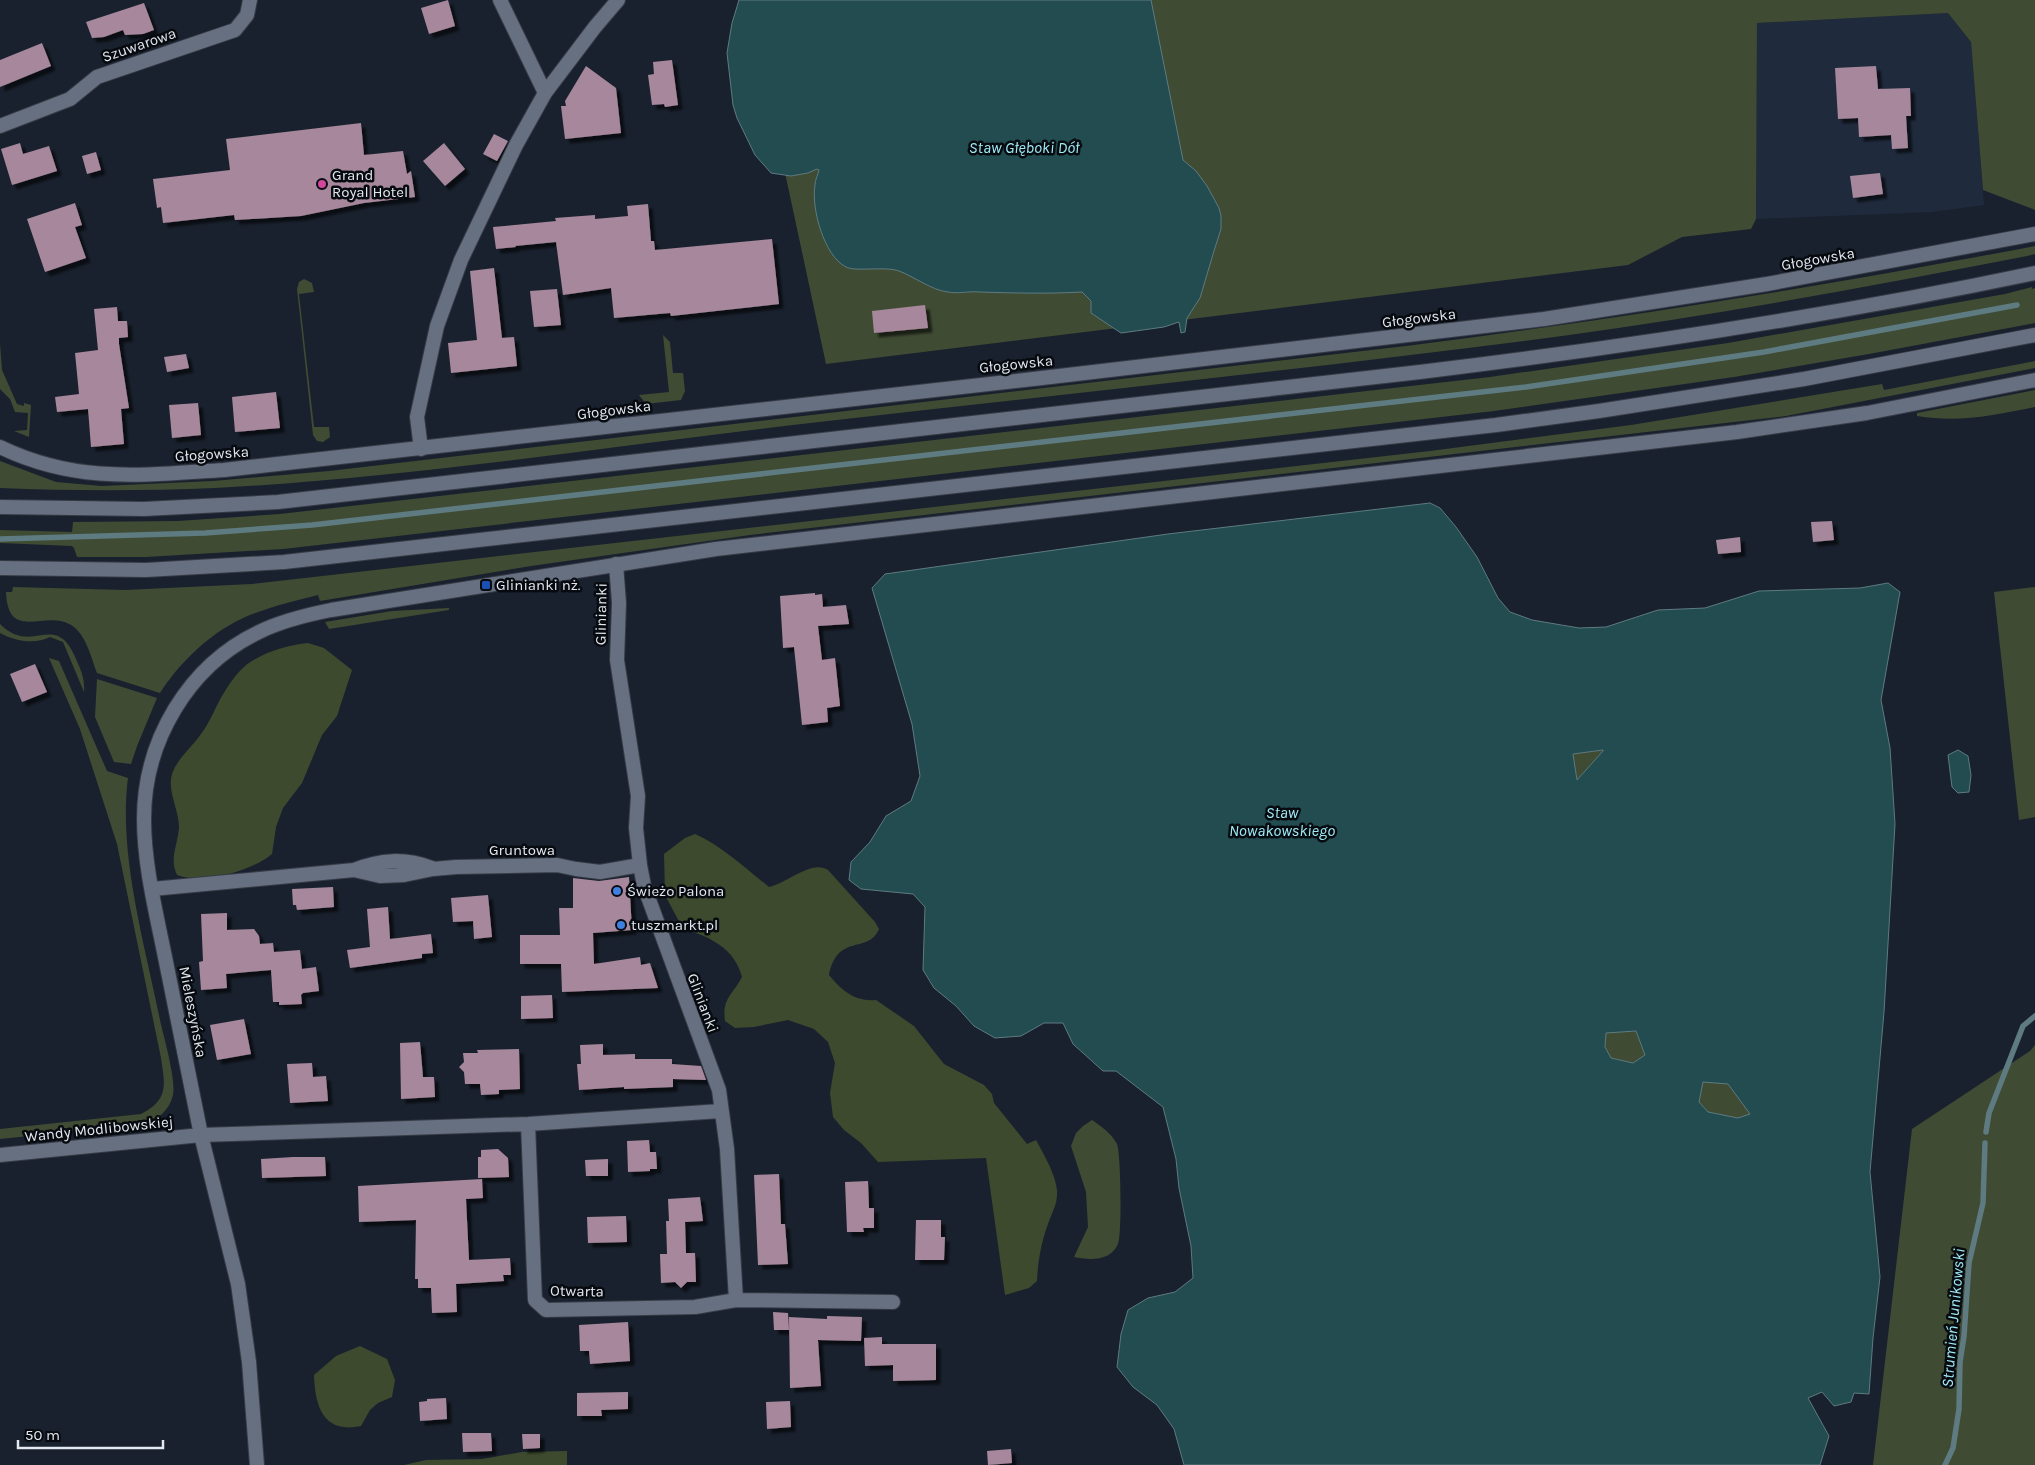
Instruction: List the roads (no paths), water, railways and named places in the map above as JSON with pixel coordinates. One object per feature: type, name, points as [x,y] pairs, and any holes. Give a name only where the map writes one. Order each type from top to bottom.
[{"type":"street","name":"Szuwarowa","points":[[0,126],[70,99],[97,77],[235,30],[247,15],[250,0]]},
{"type":"street","points":[[500,0],[545,93]]},
{"type":"street","points":[[421,449],[417,417],[436,326],[461,260],[516,146],[545,93],[618,0]]},
{"type":"street","name":"Głogowska","points":[[0,447],[26,459],[53,468],[81,473],[128,475],[224,470],[421,449],[1544,319],[1767,284],[2035,234]]},
{"type":"street","points":[[0,507],[144,509],[286,501],[1420,372],[1591,351],[1726,330],[1902,300],[2035,273]]},
{"type":"street","points":[[0,568],[146,570],[284,562],[1358,441],[1599,411],[1736,390],[1872,368],[2035,335]]},
{"type":"street","points":[[616,564],[716,549],[1737,432],[1867,413],[2035,380]]},
{"type":"street","name":"Mieleszyńska","points":[[257,1465],[249,1362],[238,1284],[201,1135],[152,889],[144,820],[147,784],[156,745],[177,704],[190,686],[223,654],[260,632],[284,622],[331,610],[616,564]]},
{"type":"street","name":"Glinianki","points":[[616,564],[619,603],[617,660],[638,796],[636,828],[640,865],[644,886],[656,922],[719,1090],[727,1149],[736,1300]]},
{"type":"street","name":"Gruntowa","points":[[152,889],[354,870],[380,876],[404,875],[456,866],[557,865],[576,870],[600,872],[640,865]]},
{"type":"street","points":[[201,1135],[528,1124],[721,1111]]},
{"type":"street","name":"Otwarta","points":[[528,1124],[535,1300],[546,1310],[695,1307],[736,1300]]},
{"type":"street","name":"Wandy Modlibowskiej","points":[[0,1155],[201,1135]]},
{"type":"street","points":[[736,1300],[893,1302]]},
{"type":"water","name":"Staw Głęboki Dół","points":[[739,0],[1151,0],[1183,160],[1196,171],[1207,186],[1219,208],[1221,216],[1221,229],[1200,298],[1187,318],[1185,332],[1181,333],[1179,322],[1164,327],[1121,333],[1091,313],[1091,301],[1082,292],[952,293],[935,289],[899,271],[846,267],[831,253],[817,218],[814,195],[815,181],[819,170],[791,176],[771,173],[755,155],[737,118],[733,105],[727,53],[732,23]]},
{"type":"water","name":"Staw Nowakowskiego","points":[[1430,503],[1440,508],[1456,527],[1477,557],[1498,598],[1510,612],[1532,620],[1579,628],[1606,627],[1658,610],[1705,608],[1759,591],[1860,588],[1888,583],[1900,592],[1881,700],[1890,748],[1895,824],[1884,1012],[1870,1172],[1880,1277],[1869,1394],[1854,1393],[1851,1402],[1834,1406],[1822,1392],[1808,1398],[1829,1436],[1820,1465],[1184,1465],[1174,1429],[1157,1405],[1133,1387],[1117,1367],[1121,1334],[1128,1310],[1148,1298],[1175,1292],[1193,1278],[1191,1246],[1179,1188],[1176,1159],[1163,1107],[1116,1071],[1103,1071],[1073,1044],[1063,1023],[1044,1023],[1021,1036],[995,1038],[974,1026],[956,1006],[934,988],[923,970],[925,907],[913,894],[861,889],[849,880],[851,862],[870,842],[886,816],[911,801],[920,776],[912,724],[872,588],[885,574],[1168,534]],"holes":[[[1603,751],[1577,780],[1573,754]],[[1636,1031],[1645,1055],[1633,1063],[1611,1058],[1605,1047],[1606,1033]],[[1703,1082],[1728,1084],[1750,1114],[1738,1118],[1708,1112],[1699,1102]]]},
{"type":"water","points":[[1958,750],[1968,756],[1971,775],[1969,792],[1958,793],[1952,787],[1948,755]]},
{"type":"waterway","points":[[0,539],[205,533],[312,525],[1526,387],[1764,352],[2017,305]]},
{"type":"waterway","name":"Strumień Junikowski","points":[[1986,1132],[1989,1113],[2023,1026],[2035,1016]]},
{"type":"waterway","name":"Strumień Junikowski","points":[[1945,1465],[1953,1448],[1959,1409],[1960,1362],[1964,1336],[1969,1263],[1983,1203],[1985,1143]]},
{"type":"place","name":"Grand Royal Hotel","points":[[322,184]]},
{"type":"place","name":"Glinianki nż.","points":[[486,585]]},
{"type":"place","name":"Świeżo Palona","points":[[617,891]]},
{"type":"place","name":"tuszmarkt.pl","points":[[621,925]]}]
